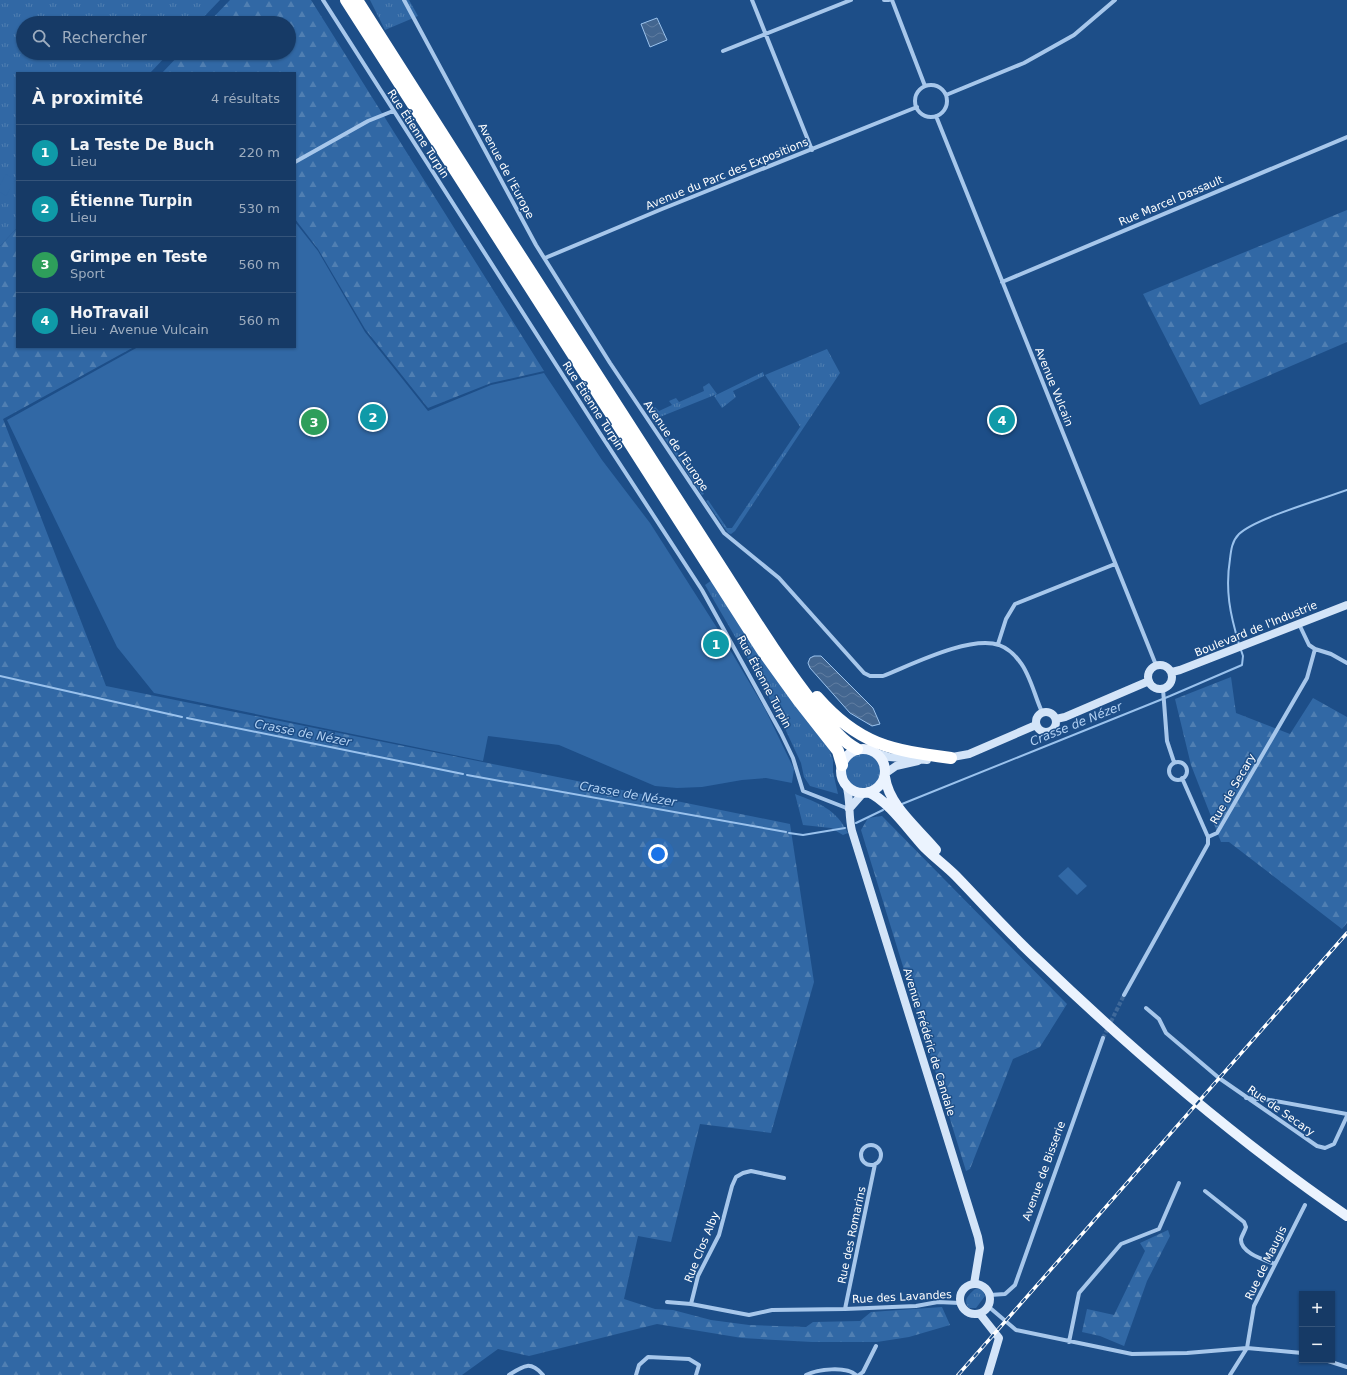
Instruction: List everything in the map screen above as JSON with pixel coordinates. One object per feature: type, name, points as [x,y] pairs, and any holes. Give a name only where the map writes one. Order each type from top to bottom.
[{"type":"highway","points":[[346,0],[664,499],[762,650],[798,700],[838,751],[842,765]]},
{"type":"highway","points":[[357,0],[724,572],[806,695],[843,740],[857,749]]},
{"type":"highway","points":[[367,0],[392,54]]},
{"type":"highway","points":[[724,572],[793,668],[826,707],[843,723],[860,735],[886,747],[905,752],[951,758]]},
{"type":"main road","points":[[954,874],[899,807],[889,792],[884,763],[877,753],[871,750],[857,749],[845,758],[842,765],[842,777],[846,784],[854,791],[866,792],[879,798],[926,849],[954,874],[1035,958],[1146,1059],[1270,1160],[1347,1216]]},
{"type":"main road","points":[[866,792],[878,787],[885,775]]},
{"type":"street","name":"Rue Étienne Turpin","points":[[323,0],[702,590],[781,733],[793,758],[803,790],[849,809]]},
{"type":"street","name":"Avenue de l'Europe","points":[[404,0],[518,212],[545,258],[612,367],[724,533],[779,578],[864,673],[870,676],[883,676],[956,647],[971,644],[998,644]]},
{"type":"street","points":[[752,0],[812,150]]},
{"type":"street","points":[[723,52],[851,0]]},
{"type":"street","points":[[884,0],[889,0]]},
{"type":"street","points":[[892,0],[925,86]]},
{"type":"street","points":[[946,95],[1024,63],[1074,35],[1115,0]]},
{"type":"street","points":[[925,86],[937,86],[946,95],[945,108],[936,116],[927,116],[916,107],[916,96],[925,86]]},
{"type":"street","name":"Avenue du Parc des Expositions","points":[[545,258],[662,209],[916,107]]},
{"type":"street","points":[[296,161],[368,121],[393,111]]},
{"type":"street","name":"Avenue Vulcain","points":[[936,116],[1156,665]]},
{"type":"street","name":"Rue Marcel Dassault","points":[[1002,282],[1347,137]]},
{"type":"street","points":[[1042,712],[1022,663],[1014,654],[998,644],[1006,618],[1015,604],[1115,564]]},
{"type":"street","name":"Boulevard de l'Industrie","points":[[1172,672],[1299,624],[1347,604]]},
{"type":"street","points":[[1299,624],[1309,645],[1315,649],[1331,654],[1347,664]]},
{"type":"street","name":"Rue de Secary","points":[[1124,995],[1147,951],[1205,850],[1208,837],[1217,834],[1307,678],[1315,649]]},
{"type":"street","points":[[1163,692],[1153,686],[1149,681],[1148,674],[1156,665],[1167,666],[1172,672],[1170,684],[1163,692],[1163,703],[1167,741],[1174,762]]},
{"type":"street","points":[[1056,719],[1065,717],[1149,681]]},
{"type":"street","points":[[1042,712],[1052,713],[1056,719],[1054,729],[1048,732],[1040,731],[1036,725],[1036,719],[1042,712]]},
{"type":"street","points":[[885,775],[896,766],[922,760],[951,758],[991,746],[1036,725]]},
{"type":"street","points":[[877,753],[889,757],[922,760]]},
{"type":"street","points":[[1174,762],[1183,763],[1186,768],[1186,774],[1182,778],[1177,779],[1170,776],[1169,768],[1174,762]]},
{"type":"street","points":[[1182,778],[1208,837]]},
{"type":"street","name":"Avenue Frédéric de Candale","points":[[846,784],[849,809],[848,818],[856,846],[978,1237],[980,1248],[974,1284]]},
{"type":"street","points":[[849,809],[866,792]]},
{"type":"street","name":"Rue de Secary","points":[[1146,1008],[1159,1019],[1166,1033],[1245,1098],[1317,1146],[1325,1148],[1334,1144],[1347,1115]]},
{"type":"street","name":"Avenue de Bisserie","points":[[990,1295],[1005,1294],[1015,1285],[1103,1038]]},
{"type":"street","points":[[1245,1098],[1264,1098],[1347,1115]]},
{"type":"street","points":[[873,1146],[880,1153],[880,1160],[875,1164],[869,1165],[862,1160],[862,1151],[867,1147],[873,1146]]},
{"type":"street","name":"Rue des Romarins","points":[[846,1309],[875,1164]]},
{"type":"street","name":"Rue Clos Alby","points":[[691,1304],[698,1276],[721,1229],[732,1186],[736,1177],[751,1171],[784,1178]]},
{"type":"street","points":[[1068,1342],[1079,1293],[1122,1244],[1159,1228],[1179,1182]]},
{"type":"street","points":[[1206,1191],[1244,1222],[1246,1227],[1241,1239],[1242,1244],[1248,1252],[1275,1264]]},
{"type":"street","name":"Rue de Maugis","points":[[1230,1375],[1247,1348],[1254,1306],[1305,1204]]},
{"type":"street","points":[[974,1284],[986,1288],[990,1295],[989,1307],[980,1314],[966,1312],[960,1303],[960,1294],[963,1290],[974,1284]]},
{"type":"street","points":[[667,1302],[691,1304],[745,1315],[772,1310],[846,1309]]},
{"type":"street","name":"Rue des Lavandes","points":[[846,1309],[916,1306],[938,1302],[960,1303]]},
{"type":"street","points":[[989,1307],[1016,1330],[1068,1342],[1132,1354],[1247,1348],[1299,1353]]},
{"type":"street","points":[[980,1314],[998,1338],[988,1375]]},
{"type":"street","points":[[806,1375],[827,1370],[848,1371],[858,1375],[863,1372],[876,1346]]},
{"type":"street","points":[[636,1375],[639,1365],[648,1356],[689,1359],[699,1365],[696,1375]]},
{"type":"street","points":[[1334,1363],[1347,1367]]},
{"type":"street","points":[[509,1375],[523,1366],[529,1366],[537,1369],[542,1375]]},
{"type":"green space","points":[[0,0],[220,0],[205,16],[16,16],[16,60],[162,60],[151,72],[16,72],[16,229],[0,246]]},
{"type":"green space","points":[[230,0],[311,0],[544,371],[491,383],[428,408],[365,329],[318,249],[296,220],[296,72],[163,72],[174,60],[296,60],[296,16],[215,16]]},
{"type":"green space","points":[[370,0],[409,0],[418,16],[385,30]]},
{"type":"green space","points":[[6,174],[15,180],[6,196],[0,192],[0,185]]},
{"type":"green space","points":[[1347,210],[1347,342],[1200,405],[1143,294]]},
{"type":"green space","points":[[296,223],[318,251],[365,332],[428,411],[491,385],[544,373],[602,460],[650,523],[719,631],[765,709],[794,769],[792,783],[766,778],[742,780],[702,787],[677,788],[655,786],[559,745],[488,736],[483,761],[154,693],[117,647],[7,420],[136,348],[296,348]]},
{"type":"green space","points":[[16,229],[16,348],[132,348],[3,419],[106,686],[790,824],[814,982],[771,1133],[700,1124],[671,1242],[638,1236],[624,1299],[655,1309],[673,1310],[711,1320],[749,1325],[806,1327],[813,1322],[860,1321],[871,1312],[942,1307],[950,1325],[909,1337],[877,1342],[812,1342],[742,1338],[657,1324],[529,1356],[498,1349],[462,1375],[0,1375],[0,246]]},
{"type":"green space","points":[[827,349],[840,373],[735,531],[731,534],[728,533],[706,501],[708,500],[727,528],[732,528],[800,427],[801,428],[765,375]]},
{"type":"green space","points":[[763,372],[764,376],[733,391],[736,397],[722,408],[714,396]]},
{"type":"green space","points":[[709,383],[717,394],[655,419],[664,432],[661,432],[650,416],[650,410],[655,407],[659,411],[672,405],[669,401],[676,398],[679,402],[704,391],[703,387]]},
{"type":"green space","points":[[667,436],[704,494],[702,495],[665,439]]},
{"type":"green space","points":[[712,580],[827,743],[833,760],[833,772],[838,794],[810,786],[804,777],[801,763],[780,718],[705,585]]},
{"type":"green space","points":[[1231,677],[1236,713],[1290,734],[1313,698],[1347,717],[1347,923],[1342,929],[1229,842],[1221,842],[1191,765],[1175,699]]},
{"type":"green space","points":[[863,753],[873,756],[878,761],[881,771],[878,781],[873,786],[863,789],[853,786],[848,781],[845,771],[848,761],[853,756]]},
{"type":"green space","points":[[795,794],[819,804],[832,812],[848,833],[843,835],[831,828],[803,825]]},
{"type":"green space","points":[[882,816],[1067,1004],[1040,1047],[1013,1059],[970,1169],[966,1171],[861,830],[868,818]]},
{"type":"green space","points":[[1068,867],[1087,886],[1077,895],[1058,876]]},
{"type":"green space","points":[[1168,1230],[1170,1236],[1147,1281],[1124,1346],[1100,1336],[1082,1332],[1087,1309],[1114,1315],[1145,1251],[1140,1243]]},
{"type":"green space","points":[[975,1289],[982,1289],[985,1296],[976,1308],[969,1308],[966,1300]]},
{"type":"water","points":[[657,18],[667,40],[650,47],[641,24]]},
{"type":"water","points":[[814,656],[821,656],[873,708],[880,724],[872,726],[850,713],[810,668],[808,663],[810,658]]},
{"type":"waterway","name":"Crasse de Nézer","points":[[1239,644],[1233,622],[1228,592],[1231,549],[1239,534],[1274,515],[1347,490]]},
{"type":"waterway","name":"Crasse de Nézer","points":[[902,804],[1170,696],[1242,665],[1243,656],[1241,650]]},
{"type":"waterway","name":"Crasse de Nézer","points":[[0,676],[182,717]]},
{"type":"waterway","name":"Crasse de Nézer","points":[[187,718],[463,774]]},
{"type":"waterway","name":"Crasse de Nézer","points":[[467,775],[786,832]]},
{"type":"waterway","name":"Crasse de Nézer","points":[[856,823],[883,810]]},
{"type":"waterway","name":"Crasse de Nézer","points":[[789,833],[803,835],[845,828]]},
{"type":"tunnel","points":[[1103,1038],[1124,995]]},
{"type":"railway","points":[[958,1375],[1347,933]]},
{"type":"place","name":"Étienne Turpin","points":[[373,417]]},
{"type":"place","name":"HoTravail","points":[[1002,420]]},
{"type":"place","name":"Grimpe en Teste","points":[[314,422]]},
{"type":"place","name":"La Teste De Buch","points":[[716,644]]}]
